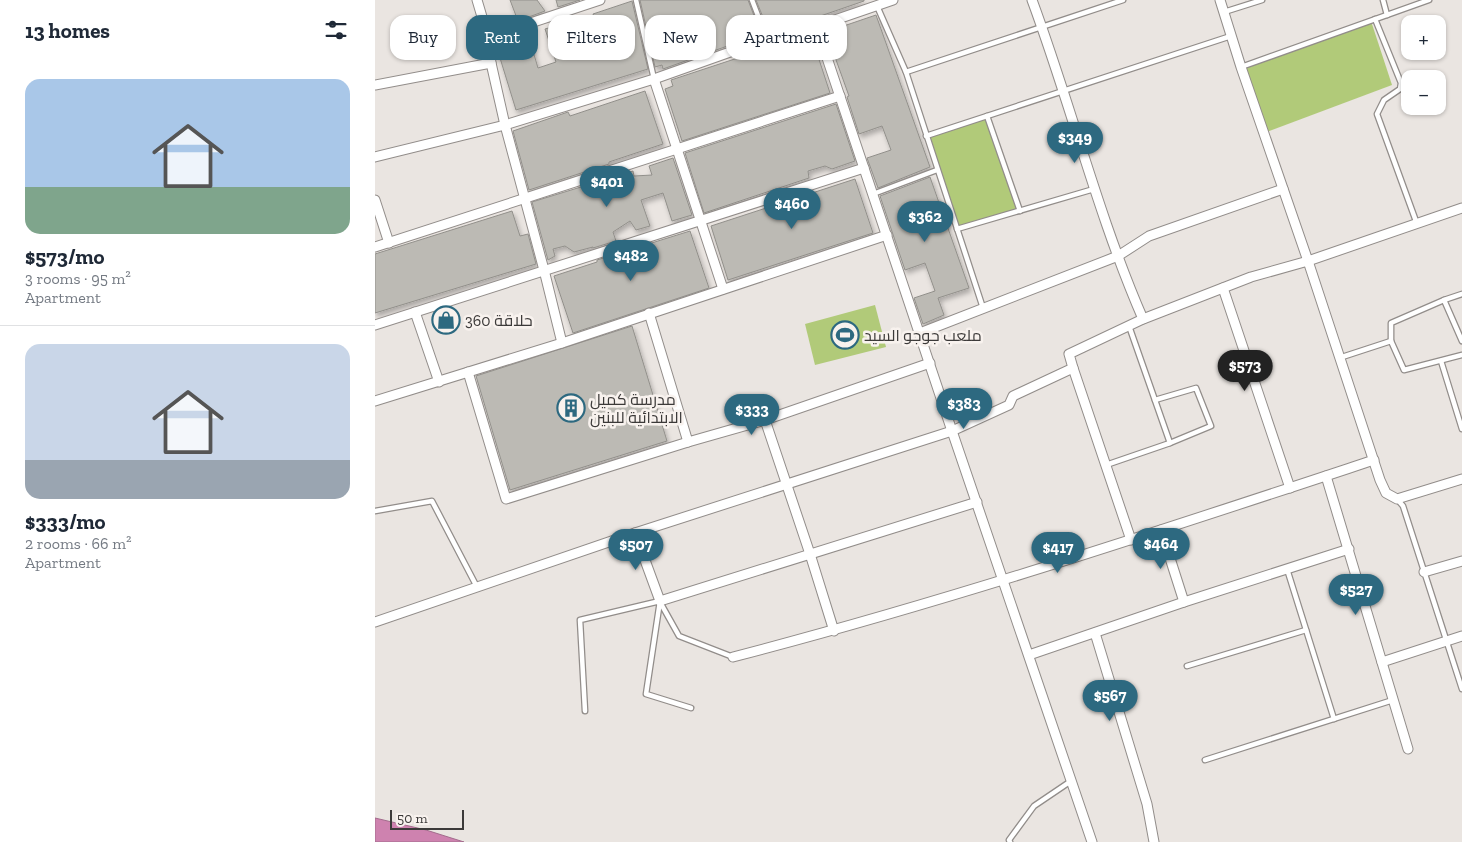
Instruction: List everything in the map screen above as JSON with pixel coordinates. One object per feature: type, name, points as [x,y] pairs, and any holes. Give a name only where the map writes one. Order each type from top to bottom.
[{"type":"street","points":[[477,0],[481,15]]},
{"type":"street","points":[[538,20],[600,0]]},
{"type":"street","points":[[847,16],[893,0]]},
{"type":"street","points":[[1032,0],[1118,256],[1143,318]]},
{"type":"street","points":[[1220,0],[1386,494],[1397,499],[1462,479]]},
{"type":"street","points":[[375,157],[505,125],[654,79],[726,54]]},
{"type":"street","points":[[491,60],[505,125],[544,270],[561,343]]},
{"type":"street","points":[[828,60],[1092,842]]},
{"type":"street","points":[[375,85],[491,64]]},
{"type":"street","points":[[654,79],[723,289]]},
{"type":"street","points":[[375,247],[840,96]]},
{"type":"street","points":[[375,325],[864,168]]},
{"type":"street","points":[[920,333],[1118,256],[1149,236],[1283,189]]},
{"type":"street","points":[[375,200],[389,243]]},
{"type":"street","points":[[1131,540],[1069,354],[1143,318],[1251,277],[1309,261],[1462,208]]},
{"type":"street","points":[[375,401],[561,343],[887,235]]},
{"type":"street","points":[[1223,288],[1290,488]]},
{"type":"street","points":[[415,312],[439,382]]},
{"type":"street","points":[[649,314],[688,442]]},
{"type":"street","points":[[468,372],[507,499],[688,442],[765,420],[931,363]]},
{"type":"street","points":[[375,622],[635,533],[952,431],[1009,405],[1013,396],[1073,368]]},
{"type":"street","points":[[765,420],[834,630]]},
{"type":"street","points":[[733,657],[834,630],[1131,540],[1374,460]]},
{"type":"street","points":[[1327,476],[1408,749]]},
{"type":"street","points":[[635,533],[660,601],[977,502]]},
{"type":"street","points":[[1161,530],[1184,602]]},
{"type":"street","points":[[1029,654],[1349,549]]},
{"type":"street","points":[[1424,572],[1462,561]]},
{"type":"street","points":[[1095,633],[1147,804],[1155,842]]},
{"type":"street","points":[[1382,662],[1462,636]]},
{"type":"lane","points":[[637,0],[654,79]]},
{"type":"lane","points":[[752,0],[758,15]]},
{"type":"lane","points":[[906,72],[1123,0]]},
{"type":"lane","points":[[1224,12],[1262,0]]},
{"type":"lane","points":[[1383,0],[1387,15]]},
{"type":"lane","points":[[1241,67],[1429,0]]},
{"type":"lane","points":[[877,6],[906,72],[983,308]]},
{"type":"lane","points":[[1375,19],[1401,83],[1400,90],[1384,100],[1377,114],[1417,224]]},
{"type":"lane","points":[[926,136],[1231,36]]},
{"type":"lane","points":[[987,116],[1020,211]]},
{"type":"lane","points":[[873,194],[937,170]]},
{"type":"lane","points":[[957,229],[1095,188]]},
{"type":"lane","points":[[1462,294],[1391,323],[1391,341],[1404,370],[1462,356]]},
{"type":"lane","points":[[1444,300],[1462,341]]},
{"type":"lane","points":[[1129,325],[1170,443]]},
{"type":"lane","points":[[1339,358],[1391,341]]},
{"type":"lane","points":[[1441,361],[1462,429]]},
{"type":"lane","points":[[1105,465],[1170,443],[1211,426],[1196,388],[1155,400]]},
{"type":"lane","points":[[1397,499],[1403,506],[1462,689]]},
{"type":"lane","points":[[375,511],[432,501],[477,587]]},
{"type":"lane","points":[[1287,570],[1334,719]]},
{"type":"lane","points":[[660,601],[679,636],[733,657]]},
{"type":"lane","points":[[660,601],[647,694],[691,708]]},
{"type":"lane","points":[[585,711],[580,620],[660,601]]},
{"type":"lane","points":[[1187,666],[1306,630]]},
{"type":"lane","points":[[1205,760],[1393,700]]},
{"type":"lane","points":[[1010,842],[1009,840],[1033,806],[1071,781]]},
{"type":"green space","points":[[1371,21],[1392,85],[1264,133],[1241,67]]},
{"type":"green space","points":[[987,116],[1020,211],[957,229],[926,136]]},
{"type":"green space","name":"ملعب جوجو السيد","points":[[875,305],[886,347],[815,365],[805,324]]},
{"type":"shaded area","points":[[375,818],[426,830],[464,842],[375,842]]},
{"type":"building","points":[[510,0],[537,0],[545,11],[534,15],[516,15]]},
{"type":"building","points":[[556,0],[580,0],[558,7]]},
{"type":"building","points":[[640,0],[748,0],[754,15],[726,15],[726,46],[716,50],[716,15],[645,15],[645,22]]},
{"type":"building","points":[[756,0],[864,0],[823,15],[762,15]]},
{"type":"building","points":[[632,1],[648,69],[516,110],[501,60],[536,60],[538,68],[556,62],[555,60],[635,60],[635,15],[593,14]]},
{"type":"building","points":[[876,15],[930,167],[878,188],[867,158],[891,150],[882,126],[859,134],[847,97],[849,96],[836,60],[847,60],[847,25]]},
{"type":"building","points":[[653,60],[688,60],[663,69],[662,65],[655,67]]},
{"type":"building","points":[[732,60],[819,60],[830,93],[682,141],[665,89],[673,86],[671,80]]},
{"type":"building","points":[[645,91],[663,144],[529,190],[513,131],[568,112],[570,116]]},
{"type":"building","points":[[836,104],[855,161],[832,169],[825,166],[808,171],[809,178],[704,213],[685,153]]},
{"type":"building","points":[[673,158],[692,215],[672,221],[663,193],[641,200],[650,226],[636,230],[630,221],[613,232],[616,241],[574,252],[565,246],[553,249],[555,256],[548,260],[532,202],[633,171],[634,176],[652,175],[649,166]]},
{"type":"building","points":[[930,177],[969,288],[938,298],[944,315],[923,324],[914,298],[935,291],[925,263],[905,270],[880,196]]},
{"type":"building","points":[[855,179],[873,233],[728,280],[711,226]]},
{"type":"building","points":[[512,211],[520,236],[528,234],[536,264],[375,313],[375,254]]},
{"type":"building","points":[[690,231],[709,288],[573,333],[554,276],[597,262],[597,260]]},
{"type":"building","name":"مدرسة كميل الابتدائية للبنين","points":[[632,326],[667,441],[510,490],[476,376]]},
{"type":"place","name":"حلاقة 360","points":[[446,320]]},
{"type":"place","name":"ملعب جوجو السيد","points":[[845,335]]},
{"type":"place","name":"مدرسة كميل الابتدائية للبنين","points":[[571,408]]}]
